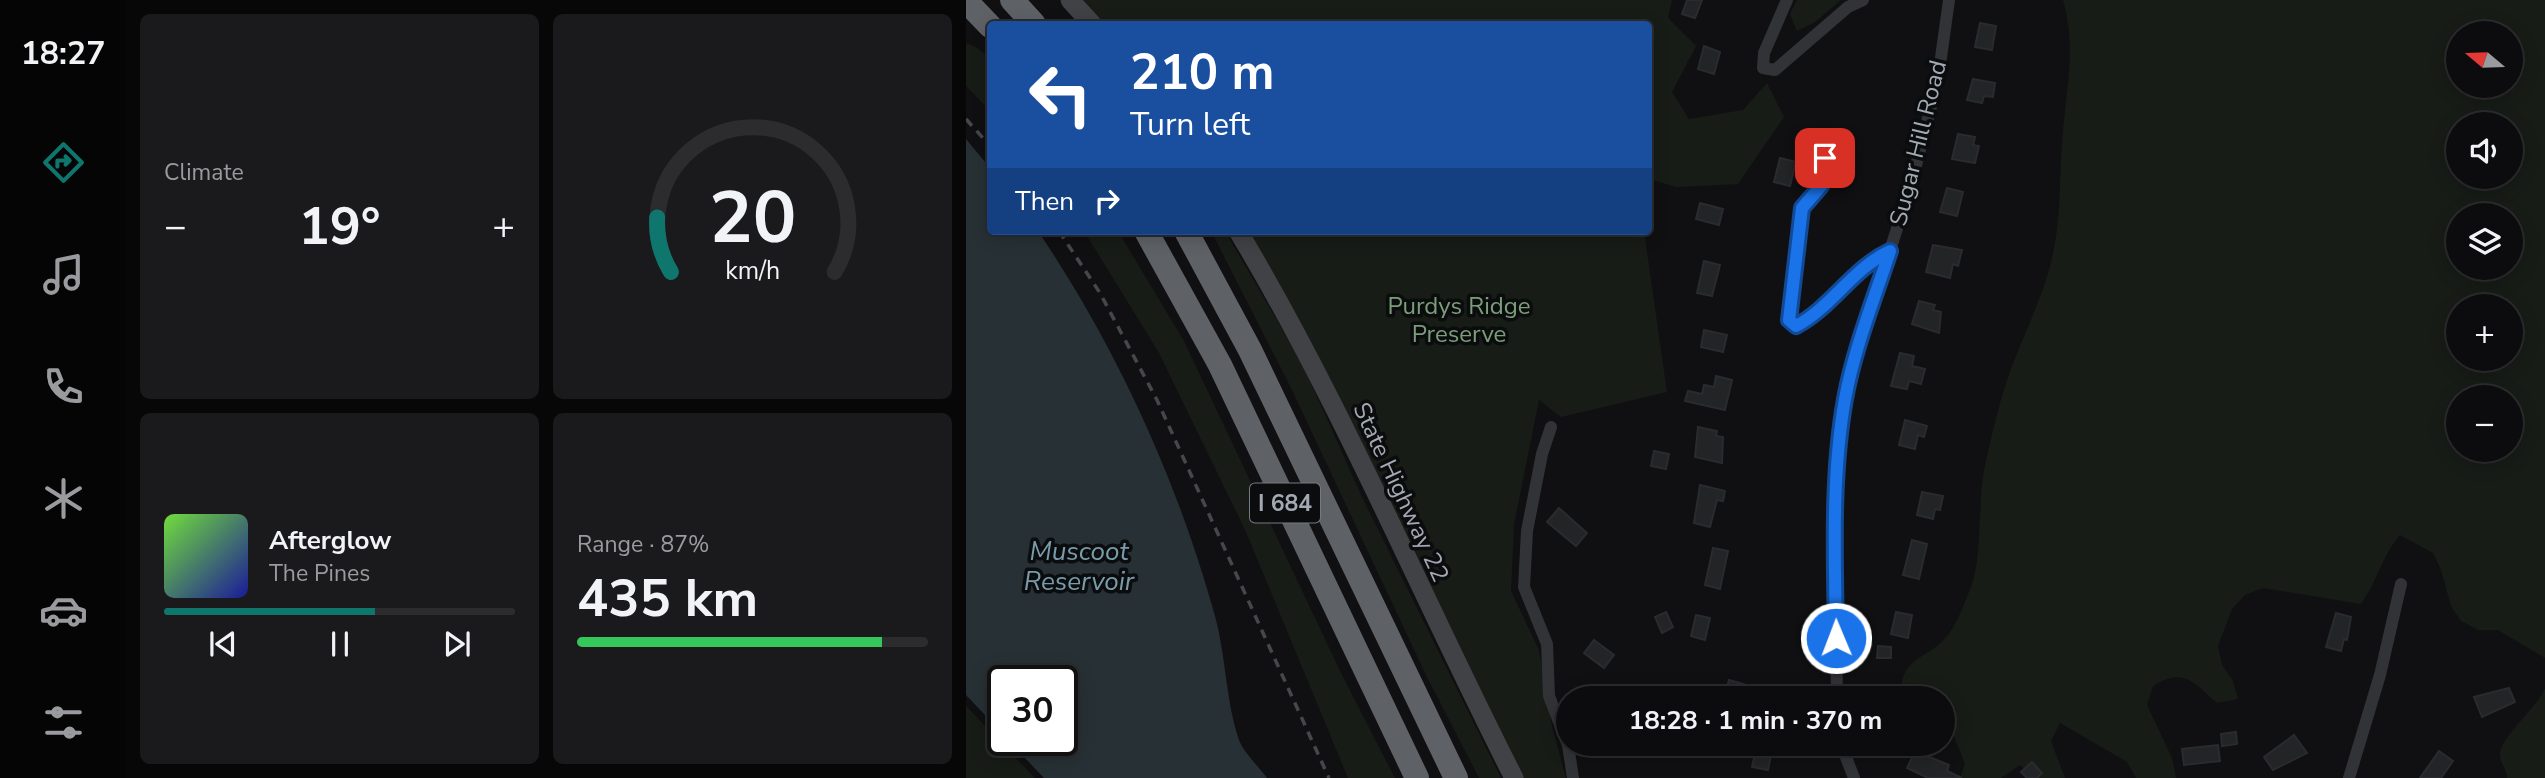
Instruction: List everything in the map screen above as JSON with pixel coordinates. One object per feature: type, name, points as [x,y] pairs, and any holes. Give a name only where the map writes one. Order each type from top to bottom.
[{"type":"highway","points":[[1012,0],[1031,21]]},
{"type":"highway","points":[[966,1],[987,23]]},
{"type":"highway","name":"I 684","points":[[1148,235],[1220,365],[1417,778]]},
{"type":"highway","name":"I 684","points":[[1188,235],[1250,350],[1456,778]]},
{"type":"main road","points":[[1070,0],[1089,21]]},
{"type":"main road","name":"State Highway 22","points":[[1240,235],[1318,374],[1438,627],[1514,778]]},
{"type":"street","points":[[1787,0],[1764,53],[1763,68],[1774,70],[1848,7],[1863,0]]},
{"type":"street","name":"Sugar Hill Road","points":[[1837,686],[1835,538],[1843,410],[1850,375],[1912,186],[1938,79],[1949,0]]},
{"type":"street","points":[[1551,427],[1542,454],[1527,531],[1524,587],[1547,644],[1549,696],[1568,745],[1573,778]]},
{"type":"street","points":[[2349,778],[2380,675],[2402,584]]},
{"type":"street","points":[[1846,756],[1854,778]]},
{"type":"lane","points":[[1825,158],[1821,186],[1802,208],[1789,320],[1796,326],[1810,319],[1872,259],[1890,251]]},
{"type":"green space","points":[[1082,0],[1672,0],[1668,18],[1696,46],[1672,92],[1689,119],[1743,110],[1767,83],[1784,117],[1738,184],[1676,187],[1652,180],[1652,21],[1100,21]]},
{"type":"green space","points":[[1797,0],[1841,0],[1815,22],[1797,31],[1790,14]]},
{"type":"green space","points":[[2063,0],[2545,0],[2545,658],[2498,630],[2478,630],[2461,621],[2451,606],[2441,570],[2433,553],[2400,535],[2361,604],[2263,588],[2245,595],[2232,609],[2218,646],[2222,665],[2233,681],[2238,699],[2217,703],[2194,683],[2181,677],[2164,680],[2153,686],[2147,705],[2172,758],[2176,778],[2136,778],[2127,762],[2060,723],[2051,741],[2065,778],[2035,778],[2020,765],[2001,778],[1960,778],[1965,764],[1955,739],[1955,686],[1902,684],[1909,666],[1940,643],[1952,630],[1971,587],[1978,546],[1982,484],[1994,427],[2006,383],[2043,290],[2055,242],[2069,66],[2069,33]]},
{"type":"green space","points":[[966,43],[987,57],[987,108],[966,86]]},
{"type":"green space","points":[[1086,235],[1120,235],[1184,341],[1341,673],[1395,778],[1348,778],[1246,532],[1159,353]]},
{"type":"green space","points":[[1213,235],[1227,235],[1303,365],[1361,495],[1501,778],[1479,778],[1426,675],[1292,390]]},
{"type":"green space","name":"Purdys Ridge Preserve","points":[[1249,235],[1645,235],[1667,392],[1561,417],[1539,400],[1514,524],[1511,591],[1539,650],[1556,741],[1556,756],[1560,756],[1566,778],[1519,778]]},
{"type":"green space","points":[[2545,688],[2545,778],[2507,778],[2500,757],[2501,750]]},
{"type":"green space","points":[[966,706],[987,728],[987,756],[1014,756],[1035,778],[966,778]]},
{"type":"water","name":"Muscoot Reservoir","points":[[966,139],[987,164],[987,235],[1041,235],[1118,366],[1161,461],[1198,559],[1221,641],[1231,708],[1239,740],[1267,778],[1044,778],[1023,756],[1078,756],[1078,665],[987,665],[987,717],[966,695]]},
{"type":"building","points":[[1687,0],[1702,0],[1695,18],[1682,14]]},
{"type":"building","points":[[1980,23],[1996,26],[1992,50],[1975,47]]},
{"type":"building","points":[[1704,46],[1720,52],[1714,74],[1698,69]]},
{"type":"building","points":[[1973,79],[1995,83],[1993,97],[1984,96],[1982,103],[1967,100]]},
{"type":"building","points":[[1958,134],[1975,137],[1973,145],[1979,146],[1975,163],[1952,159]]},
{"type":"building","points":[[1780,158],[1796,162],[1790,186],[1774,182]]},
{"type":"building","points":[[1947,188],[1963,192],[1957,216],[1940,212]]},
{"type":"building","points":[[1700,203],[1723,209],[1719,225],[1696,219]]},
{"type":"building","points":[[1933,245],[1962,250],[1958,266],[1953,264],[1950,278],[1926,272]]},
{"type":"building","points":[[1704,261],[1720,265],[1712,296],[1697,293]]},
{"type":"building","points":[[1919,301],[1935,305],[1933,310],[1941,312],[1939,333],[1912,324]]},
{"type":"building","points":[[1704,330],[1727,335],[1723,352],[1701,347]]},
{"type":"building","points":[[1900,353],[1914,356],[1912,366],[1925,369],[1921,384],[1909,381],[1907,389],[1891,386]]},
{"type":"building","points":[[1716,376],[1732,380],[1725,410],[1685,401],[1688,391],[1702,394],[1704,385],[1714,387]]},
{"type":"building","points":[[1905,420],[1927,426],[1924,437],[1918,435],[1915,449],[1899,445]]},
{"type":"building","points":[[1698,427],[1717,431],[1716,436],[1723,437],[1722,463],[1695,457]]},
{"type":"building","points":[[1654,451],[1669,454],[1666,469],[1651,466]]},
{"type":"building","points":[[1700,485],[1725,491],[1723,501],[1717,500],[1710,527],[1694,523]]},
{"type":"building","points":[[1922,492],[1943,496],[1940,510],[1935,509],[1933,519],[1917,515]]},
{"type":"building","points":[[1559,508],[1587,533],[1576,546],[1547,522]]},
{"type":"building","points":[[1912,540],[1927,544],[1919,579],[1903,575]]},
{"type":"building","points":[[1713,548],[1728,551],[1720,589],[1705,585]]},
{"type":"building","points":[[1666,612],[1673,627],[1662,633],[1655,617]]},
{"type":"building","points":[[1896,612],[1912,615],[1908,638],[1891,634]]},
{"type":"building","points":[[2336,613],[2351,617],[2347,640],[2344,639],[2341,651],[2326,647]]},
{"type":"building","points":[[1696,615],[1710,618],[1705,640],[1691,636]]},
{"type":"building","points":[[1594,640],[1614,655],[1604,668],[1584,653]]},
{"type":"building","points":[[1878,646],[1891,647],[1891,658],[1877,658]]},
{"type":"building","points":[[1729,680],[1746,685],[1746,686],[1727,686]]},
{"type":"building","points":[[2509,688],[2515,702],[2482,717],[2474,697]]},
{"type":"building","points":[[2236,732],[2237,744],[2222,746],[2221,734]]},
{"type":"building","points":[[2294,735],[2307,753],[2273,770],[2264,757]]},
{"type":"building","points":[[2218,745],[2220,761],[2184,765],[2182,749]]},
{"type":"building","points":[[2439,751],[2453,761],[2441,778],[2420,778]]},
{"type":"building","points":[[1754,756],[1771,756],[1768,770],[1752,767]]},
{"type":"building","points":[[1913,756],[1927,756],[1949,765],[1947,771],[1962,778],[1928,778],[1907,768]]},
{"type":"building","points":[[2032,762],[2042,773],[2037,778],[2027,778],[2021,772]]},
{"type":"railway","points":[[966,119],[987,143]]},
{"type":"railway","points":[[1062,235],[1100,293],[1157,400],[1329,778]]},
{"type":"route","points":[[1825,158],[1821,186],[1802,208],[1797,231],[1789,320],[1796,326],[1810,319],[1838,295],[1872,259],[1890,251],[1844,401],[1835,538],[1836,638]]}]
